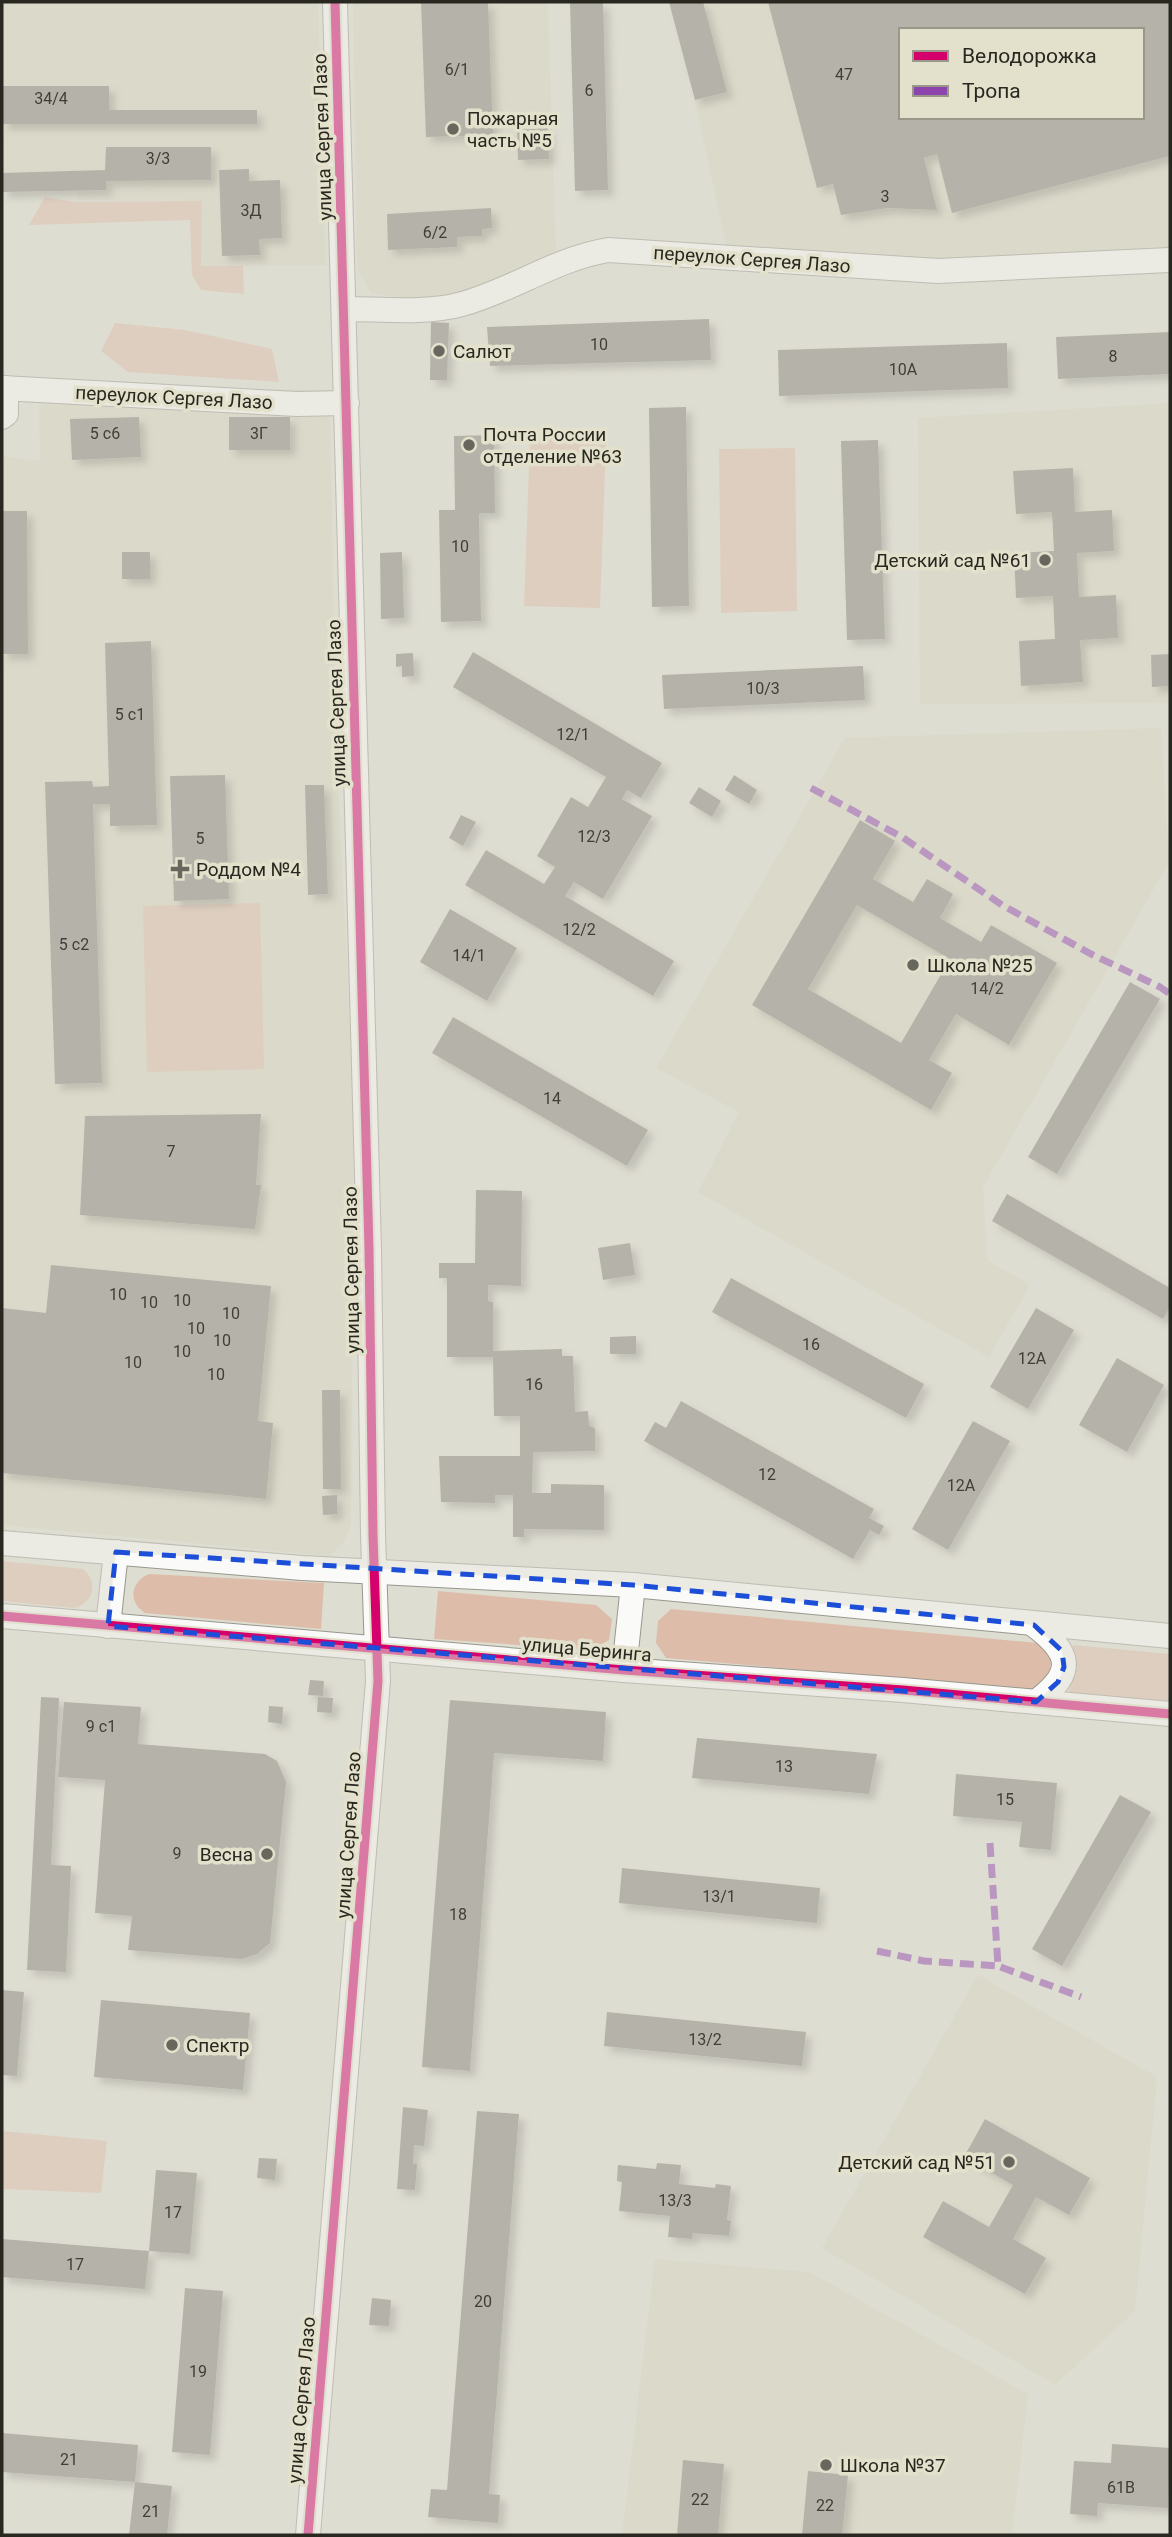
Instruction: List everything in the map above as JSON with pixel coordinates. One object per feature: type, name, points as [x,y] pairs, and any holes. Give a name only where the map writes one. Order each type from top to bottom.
[{"type":"street","name":"улица Сергея Лазо","points":[[308,2535],[378,1681],[335,2]]},
{"type":"street","name":"переулок Сергея Лазо","points":[[344,309],[419,309],[461,305],[579,255],[608,250],[938,271],[1170,260]]},
{"type":"street","name":"переулок Сергея Лазо","points":[[4,388],[297,404],[346,404]]},
{"type":"street","points":[[2,417],[6,414],[4,388]]},
{"type":"street","points":[[2,1543],[302,1568],[633,1586],[1170,1636]]},
{"type":"street","points":[[108,1626],[116,1552]]},
{"type":"street","points":[[624,1670],[633,1586]]},
{"type":"street","name":"улица Беринга","points":[[2,1616],[1170,1714]]},
{"type":"street","points":[[1034,1625],[1062,1651],[1064,1667],[1058,1682],[1036,1702]]},
{"type":"highlighted area","points":[[116,1552],[633,1585],[1034,1625],[1062,1651],[1064,1667],[1058,1682],[1036,1702],[108,1626]]},
{"type":"shaded area","points":[[2,2],[318,2],[326,265],[201,266],[202,201],[78,200],[77,175],[2,174]]},
{"type":"shaded area","name":"Пожарная часть №5","points":[[353,2],[548,2],[556,257],[460,296],[420,301],[371,293],[357,269]]},
{"type":"shaded area","points":[[669,2],[1170,2],[1170,253],[937,263],[727,250],[695,100]]},
{"type":"shaded area","points":[[45,197],[75,202],[202,201],[201,266],[243,266],[244,294],[201,290],[192,275],[190,220],[29,225]]},
{"type":"shaded area","points":[[115,323],[185,330],[272,349],[279,382],[128,372],[101,351]]},
{"type":"shaded area","points":[[39,386],[330,390],[335,712],[354,1114],[351,1526],[343,1543],[329,1556],[2,1525],[2,456],[40,461]]},
{"type":"shaded area","name":"Детский сад №61","points":[[1170,403],[1170,703],[920,704],[918,418]]},
{"type":"shaded area","points":[[530,438],[606,440],[600,608],[524,606]]},
{"type":"shaded area","points":[[795,448],[797,611],[721,613],[719,449]]},
{"type":"shaded area","name":"Школа №25","points":[[1161,728],[1169,862],[983,1187],[987,1260],[1030,1285],[989,1357],[698,1192],[739,1112],[656,1068],[845,738]]},
{"type":"shaded area","points":[[260,903],[264,1069],[147,1072],[143,906]]},
{"type":"shaded area","points":[[2,1561],[83,1569],[91,1580],[92,1592],[86,1602],[74,1608],[2,1601]]},
{"type":"shaded area","points":[[149,1574],[324,1583],[321,1629],[145,1613],[136,1603],[134,1592],[138,1582]]},
{"type":"shaded area","points":[[438,1591],[596,1605],[612,1619],[609,1640],[591,1650],[434,1639]]},
{"type":"shaded area","points":[[671,1609],[1038,1643],[1051,1656],[1050,1678],[1035,1690],[666,1658],[656,1643],[658,1621]]},
{"type":"shaded area","points":[[1073,1645],[1170,1654],[1170,1701],[1069,1694]]},
{"type":"shaded area","name":"Детский сад №51","points":[[978,1975],[1157,2077],[1135,2311],[1055,2385],[822,2248]]},
{"type":"shaded area","points":[[2,2131],[107,2141],[101,2193],[2,2189]]},
{"type":"shaded area","name":"Школа №37","points":[[655,2259],[809,2272],[1028,2394],[1012,2535],[622,2535]]},
{"type":"building","points":[[421,2],[488,2],[493,135],[426,137]]},
{"type":"building","points":[[570,2],[603,2],[608,190],[575,191]]},
{"type":"building","points":[[669,2],[703,2],[727,92],[695,100]]},
{"type":"building","points":[[768,2],[1170,2],[1170,156],[952,213],[937,154],[924,158],[937,210],[888,208],[841,215],[833,184],[817,188]]},
{"type":"building","points":[[2,86],[109,86],[109,110],[257,110],[257,124],[2,124]]},
{"type":"building","points":[[548,128],[549,159],[518,160],[517,130]]},
{"type":"building","points":[[106,147],[211,147],[211,180],[106,181],[106,190],[2,192],[2,173],[105,170]]},
{"type":"building","points":[[249,169],[249,181],[280,180],[282,238],[259,239],[260,255],[222,256],[219,170]]},
{"type":"building","points":[[491,208],[492,228],[482,229],[482,236],[457,237],[457,247],[388,250],[387,214]]},
{"type":"building","points":[[709,319],[711,360],[490,366],[487,327]]},
{"type":"building","name":"Салют","points":[[431,322],[449,323],[447,380],[430,380]]},
{"type":"building","points":[[1170,332],[1170,374],[1058,379],[1056,337]]},
{"type":"building","points":[[1007,343],[1008,388],[779,396],[778,350]]},
{"type":"building","points":[[686,407],[689,606],[652,607],[649,408]]},
{"type":"building","points":[[139,417],[141,457],[72,460],[70,419]]},
{"type":"building","points":[[229,417],[290,417],[290,450],[229,450]]},
{"type":"building","points":[[494,435],[495,513],[479,513],[481,621],[441,622],[439,510],[455,510],[454,436]]},
{"type":"building","points":[[878,440],[885,639],[847,640],[841,441]]},
{"type":"building","points":[[1073,468],[1075,512],[1112,510],[1114,551],[1077,553],[1079,597],[1116,595],[1118,638],[1080,640],[1083,682],[1021,686],[1019,641],[1055,639],[1053,596],[1016,598],[1014,553],[1054,551],[1052,512],[1016,514],[1013,471]]},
{"type":"building","points":[[2,511],[27,511],[28,654],[2,654]]},
{"type":"building","points":[[122,552],[150,552],[150,579],[122,579]]},
{"type":"building","points":[[402,552],[404,618],[381,619],[380,553]]},
{"type":"building","points":[[151,641],[157,825],[110,826],[110,804],[93,804],[102,1083],[55,1084],[45,782],[92,781],[93,787],[109,786],[105,643]]},
{"type":"building","points":[[473,652],[662,763],[641,798],[627,790],[622,799],[652,816],[603,899],[574,882],[565,896],[674,961],[653,996],[465,885],[486,850],[544,884],[555,867],[537,856],[571,797],[588,807],[606,777],[453,687]]},
{"type":"building","points":[[413,653],[414,676],[402,677],[402,666],[396,667],[396,654]]},
{"type":"building","points":[[1170,654],[1170,686],[1152,687],[1151,655]]},
{"type":"building","points":[[863,666],[865,700],[664,709],[662,675]]},
{"type":"building","points":[[225,775],[229,899],[174,901],[170,776]]},
{"type":"building","points":[[734,775],[757,790],[749,804],[725,790]]},
{"type":"building","points":[[305,785],[324,785],[328,894],[308,895]]},
{"type":"building","points":[[699,787],[721,801],[712,817],[689,803]]},
{"type":"building","points":[[461,815],[476,822],[463,846],[449,838]]},
{"type":"building","points":[[860,820],[895,841],[873,879],[913,902],[927,879],[953,894],[940,918],[981,942],[991,925],[1057,963],[1009,1045],[956,1014],[929,1060],[952,1073],[931,1110],[752,1005]],"holes":[[[857,905],[950,959],[901,1043],[808,989]]]},
{"type":"building","points":[[450,909],[517,948],[487,1001],[420,962]]},
{"type":"building","points":[[1130,982],[1160,999],[1057,1174],[1028,1157]]},
{"type":"building","points":[[453,1017],[648,1130],[627,1166],[432,1053]]},
{"type":"building","points":[[261,1114],[256,1185],[261,1185],[255,1229],[80,1215],[85,1116]]},
{"type":"building","points":[[476,1190],[522,1191],[521,1286],[488,1285],[488,1301],[493,1302],[493,1351],[562,1349],[562,1356],[573,1356],[575,1412],[588,1411],[589,1426],[595,1428],[595,1451],[533,1452],[532,1493],[551,1493],[551,1484],[604,1485],[604,1530],[524,1529],[524,1537],[513,1537],[513,1495],[495,1495],[495,1503],[441,1502],[439,1456],[520,1456],[520,1416],[494,1416],[493,1357],[447,1357],[447,1278],[439,1278],[439,1263],[475,1263]]},
{"type":"building","points":[[1007,1194],[1170,1288],[1170,1307],[1163,1319],[992,1221]]},
{"type":"building","points":[[630,1243],[635,1275],[603,1280],[598,1248]]},
{"type":"building","points":[[51,1265],[271,1286],[258,1421],[273,1423],[266,1499],[2,1473],[2,1308],[46,1313]]},
{"type":"building","points":[[731,1278],[924,1384],[906,1418],[712,1312]]},
{"type":"building","points":[[1036,1308],[1074,1330],[1028,1409],[990,1387]]},
{"type":"building","points":[[636,1336],[636,1354],[610,1354],[610,1337]]},
{"type":"building","points":[[1117,1358],[1164,1385],[1127,1452],[1079,1425]]},
{"type":"building","points":[[322,1390],[340,1390],[341,1489],[323,1489]]},
{"type":"building","points":[[681,1401],[874,1509],[869,1518],[884,1526],[879,1535],[870,1530],[853,1559],[644,1441],[655,1422],[666,1428]]},
{"type":"building","points":[[973,1421],[1010,1441],[948,1550],[912,1529]]},
{"type":"building","points":[[337,1495],[337,1514],[323,1515],[322,1496]]},
{"type":"building","points":[[310,1680],[324,1681],[323,1696],[308,1695]]},
{"type":"building","points":[[41,1697],[59,1698],[51,1865],[71,1866],[66,1972],[27,1970]]},
{"type":"building","points":[[318,1697],[333,1698],[332,1713],[317,1712]]},
{"type":"building","points":[[450,1700],[606,1712],[603,1761],[494,1753],[470,2071],[422,2067]]},
{"type":"building","points":[[64,1702],[141,1707],[138,1744],[265,1754],[277,1761],[286,1782],[270,1943],[257,1954],[242,1959],[128,1950],[132,1916],[95,1913],[105,1780],[58,1777]]},
{"type":"building","points":[[269,1706],[283,1707],[282,1724],[268,1722]]},
{"type":"building","points":[[697,1738],[877,1754],[869,1794],[692,1778]]},
{"type":"building","points":[[956,1774],[1057,1783],[1051,1850],[1019,1847],[1022,1822],[953,1816]]},
{"type":"building","points":[[1120,1795],[1151,1812],[1062,1966],[1032,1949]]},
{"type":"building","points":[[622,1868],[820,1888],[817,1923],[619,1903]]},
{"type":"building","points":[[2,1990],[24,1992],[17,2076],[2,2075]]},
{"type":"building","name":"Спектр","points":[[101,2000],[250,2013],[243,2090],[94,2077]]},
{"type":"building","points":[[607,2012],[806,2032],[802,2066],[604,2046]]},
{"type":"building","points":[[403,2107],[428,2110],[424,2146],[414,2145],[413,2164],[417,2164],[415,2190],[397,2189]]},
{"type":"building","points":[[477,2111],[519,2114],[489,2494],[500,2495],[498,2523],[428,2517],[431,2489],[447,2490]]},
{"type":"building","name":"Детский сад №51","points":[[985,2119],[1090,2178],[1069,2215],[1036,2197],[1013,2239],[1046,2258],[1025,2294],[923,2237],[943,2201],[989,2227],[1013,2185],[964,2157]]},
{"type":"building","points":[[259,2158],[277,2159],[275,2180],[257,2178]]},
{"type":"building","points":[[657,2163],[681,2165],[679,2184],[715,2188],[716,2184],[731,2186],[727,2220],[731,2221],[729,2236],[693,2233],[692,2239],[668,2237],[670,2216],[619,2211],[622,2182],[617,2181],[618,2165],[656,2169]]},
{"type":"building","points":[[156,2170],[197,2173],[190,2254],[149,2251]]},
{"type":"building","points":[[2,2239],[149,2251],[145,2289],[2,2277]]},
{"type":"building","points":[[185,2288],[223,2291],[210,2455],[172,2452]]},
{"type":"building","points":[[372,2298],[391,2300],[389,2326],[369,2325]]},
{"type":"building","points":[[2,2433],[138,2445],[135,2482],[2,2472]]},
{"type":"building","points":[[1112,2444],[1170,2448],[1168,2508],[1098,2503],[1097,2516],[1070,2514],[1074,2461],[1111,2463]]},
{"type":"building","points":[[683,2460],[724,2464],[718,2535],[677,2535]]},
{"type":"building","points":[[808,2471],[848,2475],[842,2535],[802,2535]]},
{"type":"building","points":[[135,2482],[172,2486],[167,2535],[129,2535]]},
{"type":"marked path","points":[[811,788],[902,837],[1002,905],[1170,994]]},
{"type":"marked path","points":[[990,1843],[998,1966],[1081,1997]]},
{"type":"marked path","points":[[877,1951],[924,1961],[998,1966]]},
{"type":"cycle path","points":[[308,2535],[378,1681],[335,2]]},
{"type":"cycle path","points":[[2,1616],[1170,1714]]},
{"type":"place","name":"Пожарная часть №5","points":[[453,129]]},
{"type":"place","name":"Салют","points":[[439,351]]},
{"type":"place","name":"Почта России отделение №63","points":[[469,445]]},
{"type":"place","name":"Детский сад №61","points":[[1045,560]]},
{"type":"place","name":"Роддом №4","points":[[180,869]]},
{"type":"place","name":"Школа №25","points":[[913,965]]},
{"type":"place","name":"Весна","points":[[267,1854]]},
{"type":"place","name":"Спектр","points":[[172,2045]]},
{"type":"place","name":"Детский сад №51","points":[[1009,2162]]},
{"type":"place","name":"Школа №37","points":[[826,2465]]}]
